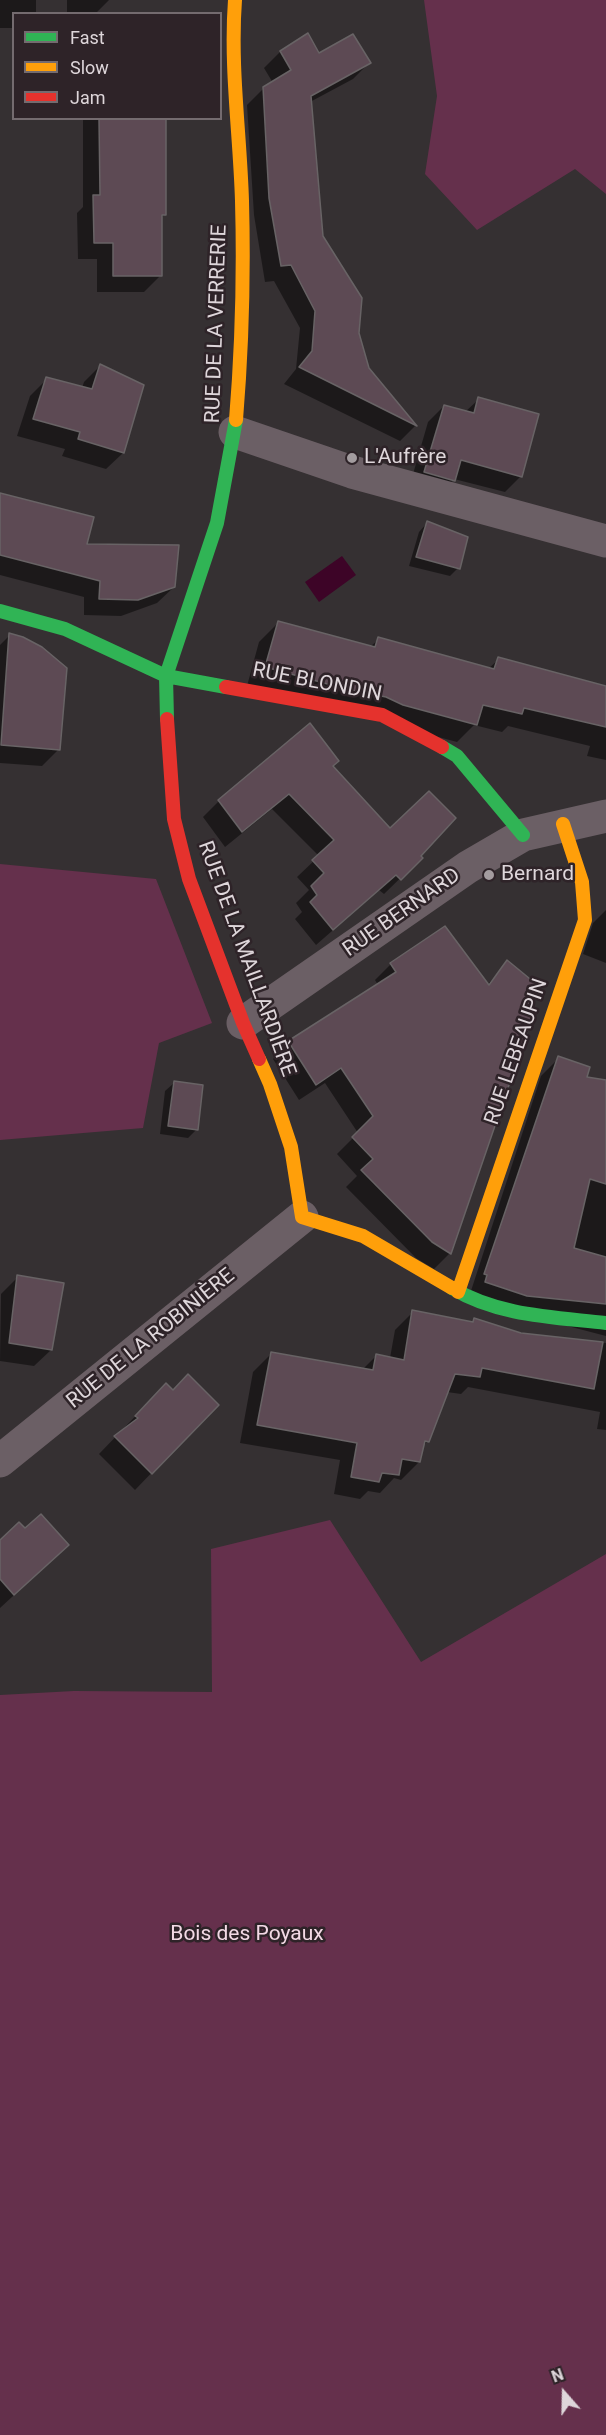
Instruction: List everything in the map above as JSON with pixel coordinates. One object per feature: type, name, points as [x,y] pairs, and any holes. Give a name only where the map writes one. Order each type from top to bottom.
[{"type":"street","name":"RUE DE LA VERRERIE","points":[[166,676],[217,523],[235,432],[242,346],[242,201],[232,37],[235,0]]},
{"type":"street","points":[[235,432],[352,471],[606,541]]},
{"type":"street","points":[[0,611],[65,629],[166,676]]},
{"type":"street","name":"RUE BLONDIN","points":[[166,676],[382,715],[457,756],[523,835]]},
{"type":"street","name":"RUE DE LA MAILLARDIÈRE","points":[[166,676],[166,732],[174,819],[189,879],[243,1023],[270,1084],[291,1147],[302,1217]]},
{"type":"street","name":"RUE BERNARD","points":[[243,1023],[468,867],[523,835],[606,816]]},
{"type":"street","name":"RUE LEBEAUPIN","points":[[458,1292],[585,920],[585,897],[581,872],[563,824]]},
{"type":"street","points":[[302,1217],[363,1236],[458,1292],[492,1305],[524,1314],[606,1323]]},
{"type":"street","name":"RUE DE LA ROBINIÈRE","points":[[0,1461],[302,1217]]},
{"type":"green space","points":[[424,0],[606,0],[606,194],[575,169],[477,230],[425,174],[437,96]]},
{"type":"green space","points":[[0,864],[156,879],[212,1023],[159,1043],[143,1128],[0,1140]]},
{"type":"green space","name":"Bois des Poyaux","points":[[330,1520],[421,1662],[606,1554],[606,2435],[0,2435],[0,1695],[74,1691],[212,1692],[211,1549]]},
{"type":"shaded area","points":[[342,556],[356,575],[319,602],[305,582]]},
{"type":"building","points":[[308,33],[319,53],[353,34],[371,63],[311,96],[323,236],[362,298],[359,333],[369,368],[417,426],[299,367],[312,351],[315,311],[291,265],[281,266],[269,198],[263,87],[291,70],[280,51]]},
{"type":"building","points":[[99,120],[166,120],[166,215],[162,215],[162,276],[113,276],[113,243],[94,243],[93,195],[100,195]]},
{"type":"building","points":[[100,364],[144,385],[124,453],[78,439],[80,432],[33,419],[46,377],[92,389]]},
{"type":"building","points":[[478,397],[539,414],[522,477],[461,460],[455,481],[424,472],[444,405],[474,413]]},
{"type":"building","points":[[0,493],[94,517],[87,544],[179,545],[175,587],[138,600],[99,599],[100,581],[0,555]]},
{"type":"building","points":[[427,521],[468,537],[460,569],[416,557]]},
{"type":"building","points":[[278,621],[375,647],[378,637],[494,669],[498,657],[606,686],[606,727],[524,708],[522,714],[483,705],[477,725],[403,705],[386,697],[346,689],[265,667]]},
{"type":"building","points":[[9,633],[42,647],[67,668],[60,750],[1,745]]},
{"type":"building","points":[[310,723],[339,761],[333,766],[390,828],[429,791],[456,818],[421,856],[423,858],[401,880],[396,875],[333,930],[310,902],[317,895],[311,886],[324,873],[312,860],[334,840],[289,794],[242,832],[218,800]]},
{"type":"building","points":[[445,926],[489,985],[507,960],[535,983],[527,1011],[533,1015],[451,1254],[432,1242],[361,1170],[373,1159],[352,1137],[373,1116],[341,1068],[316,1085],[288,1041],[396,972],[390,963]]},
{"type":"building","points":[[558,1056],[590,1067],[587,1077],[606,1080],[606,1184],[590,1179],[574,1248],[606,1257],[606,1304],[527,1296],[485,1282],[487,1275],[484,1274]]},
{"type":"building","points":[[174,1081],[203,1085],[198,1130],[168,1126]]},
{"type":"building","points":[[17,1275],[64,1283],[52,1350],[9,1343]]},
{"type":"building","points":[[412,1310],[473,1322],[474,1318],[521,1333],[603,1342],[594,1389],[482,1368],[480,1377],[455,1374],[429,1442],[425,1441],[420,1462],[402,1459],[399,1475],[382,1473],[379,1482],[351,1477],[357,1443],[257,1425],[271,1352],[373,1370],[376,1354],[404,1360]]},
{"type":"building","points":[[188,1374],[219,1405],[152,1474],[114,1436],[138,1418],[135,1416],[166,1383],[173,1390]]},
{"type":"building","points":[[41,1514],[69,1545],[14,1595],[0,1579],[0,1540],[19,1522],[25,1528]]},
{"type":"traffic: fast","points":[[167,719],[166,676],[217,523],[236,420]]},
{"type":"traffic: fast","points":[[0,611],[65,629],[166,676],[226,687]]},
{"type":"traffic: fast","points":[[442,747],[457,756],[523,835]]},
{"type":"traffic: fast","points":[[452,1288],[507,1310],[606,1323]]},
{"type":"traffic: slow","points":[[235,0],[234,50],[243,256],[236,420]]},
{"type":"traffic: slow","points":[[458,1292],[585,920],[582,882],[563,824]]},
{"type":"traffic: slow","points":[[259,1059],[291,1147],[302,1217],[363,1236],[452,1288]]},
{"type":"traffic: jam","points":[[226,687],[382,715],[442,747]]},
{"type":"traffic: jam","points":[[167,719],[174,819],[189,879],[243,1023],[259,1059]]},
{"type":"place","name":"L'Aufrère","points":[[352,458]]},
{"type":"place","name":"Bernard","points":[[489,875]]}]
